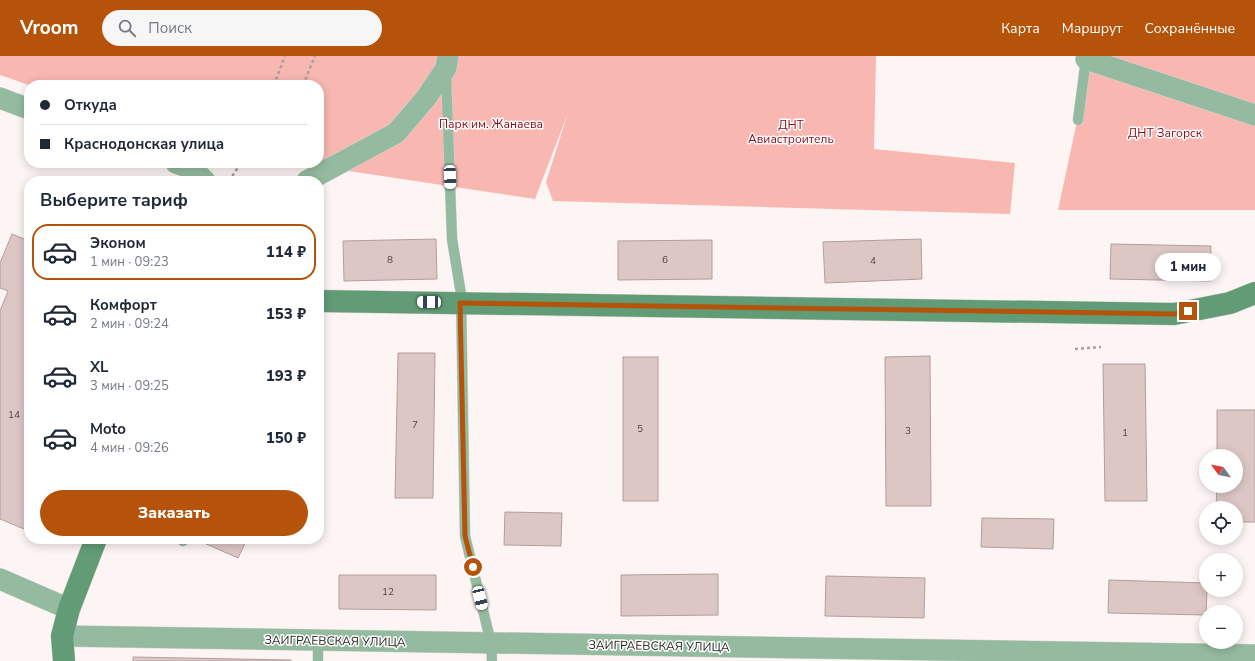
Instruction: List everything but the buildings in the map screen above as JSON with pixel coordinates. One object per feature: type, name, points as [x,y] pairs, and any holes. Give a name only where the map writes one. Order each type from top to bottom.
[{"type":"street","points":[[1086,58],[1255,115]]},
{"type":"street","points":[[316,176],[396,133],[426,98],[447,62]]},
{"type":"street","points":[[0,98],[24,107]]},
{"type":"street","points":[[324,301],[1174,314],[1230,303],[1255,293]]},
{"type":"street","points":[[64,661],[62,636],[69,609],[94,544]]},
{"type":"street","points":[[0,579],[69,609]]},
{"type":"street","name":"ЗАИГРАЕВСКАЯ УЛИЦА","points":[[62,636],[318,640],[492,652],[1255,655]]},
{"type":"lane","points":[[1078,120],[1086,58]]},
{"type":"lane","points":[[447,62],[452,239],[461,294],[465,536],[492,652]]},
{"type":"lane","points":[[318,640],[318,661]]},
{"type":"path","points":[[276,80],[285,56]]},
{"type":"path","points":[[305,80],[315,56]]},
{"type":"path","points":[[1075,349],[1101,347]]},
{"type":"green space","points":[[0,56],[876,56],[874,149],[1015,163],[1010,214],[553,201],[546,182],[568,113],[535,199],[324,167],[324,80],[24,80],[24,83],[0,75]]},
{"type":"green space","name":"ДНТ Загорск","points":[[1091,56],[1255,56],[1255,210],[1058,210]]},
{"type":"route","points":[[473,567],[465,536],[460,303],[1174,314],[1188,311]]},
{"type":"park label","name":"Парк им. Жанаева","points":[[491,124]]},
{"type":"park label","name":"ДНТ Авиастроитель","points":[[791,132]]}]
